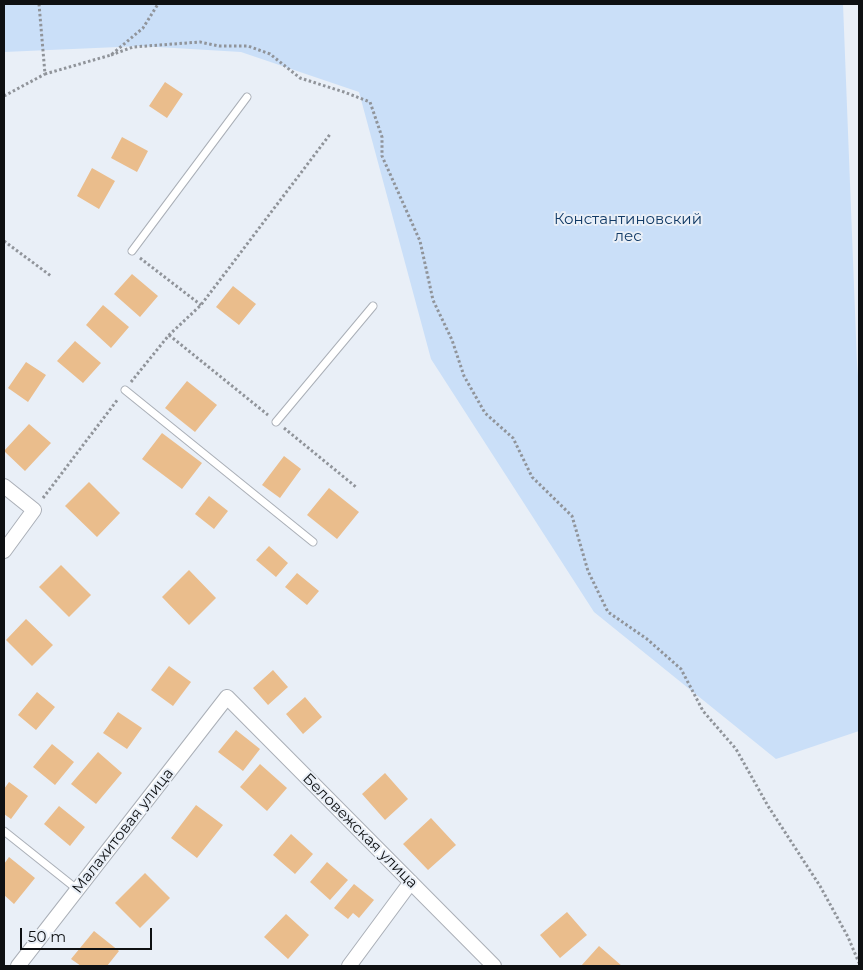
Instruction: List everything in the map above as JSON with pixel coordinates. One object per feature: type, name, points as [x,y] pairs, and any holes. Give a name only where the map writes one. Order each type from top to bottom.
[{"type":"street","points":[[4,486],[34,510],[4,551]]},
{"type":"street","name":"Беловежская улица","points":[[227,697],[494,966]]},
{"type":"street","name":"Малахитовая улица","points":[[18,966],[227,697]]},
{"type":"street","points":[[349,966],[411,882]]},
{"type":"lane","points":[[132,251],[247,97]]},
{"type":"lane","points":[[276,422],[373,306]]},
{"type":"lane","points":[[125,390],[313,542]]},
{"type":"lane","points":[[4,831],[78,890]]},
{"type":"path","points":[[39,4],[45,74]]},
{"type":"path","points":[[111,55],[143,28],[158,4]]},
{"type":"path","points":[[4,96],[45,74],[133,47],[200,42],[219,46],[248,46],[270,54],[300,78],[370,102],[382,137],[382,156],[420,241],[433,300],[452,340],[464,376],[485,413],[513,438],[532,477],[572,516],[588,571],[608,612],[647,639],[681,668],[703,711],[736,749],[768,806],[820,886],[848,937],[859,963]]},
{"type":"path","points":[[34,510],[169,335],[201,305],[331,133]]},
{"type":"path","points":[[4,241],[51,276]]},
{"type":"path","points":[[132,251],[201,305]]},
{"type":"path","points":[[169,335],[356,487]]},
{"type":"green space","name":"Константиновский лес","points":[[4,4],[843,4],[859,389],[859,731],[776,759],[594,612],[431,359],[359,92],[241,52],[141,46],[4,52]]},
{"type":"building","points":[[165,82],[183,94],[167,118],[149,106]]},
{"type":"building","points":[[122,137],[148,151],[137,172],[111,158]]},
{"type":"building","points":[[92,168],[115,181],[99,209],[77,196]]},
{"type":"building","points":[[132,274],[158,296],[140,317],[114,294]]},
{"type":"building","points":[[233,286],[256,304],[239,325],[216,307]]},
{"type":"building","points":[[103,305],[129,327],[111,348],[86,325]]},
{"type":"building","points":[[75,341],[101,363],[83,383],[57,361]]},
{"type":"building","points":[[26,362],[46,375],[28,402],[8,388]]},
{"type":"building","points":[[187,381],[217,405],[195,432],[165,408]]},
{"type":"building","points":[[29,424],[51,443],[25,471],[4,451]]},
{"type":"building","points":[[162,433],[202,463],[182,489],[142,459]]},
{"type":"building","points":[[284,456],[301,469],[280,498],[262,485]]},
{"type":"building","points":[[89,482],[120,513],[97,537],[65,506]]},
{"type":"building","points":[[329,488],[359,512],[337,539],[307,515]]},
{"type":"building","points":[[209,496],[228,511],[214,529],[195,514]]},
{"type":"building","points":[[269,546],[288,563],[276,577],[256,560]]},
{"type":"building","points":[[61,565],[91,595],[69,617],[39,587]]},
{"type":"building","points":[[189,570],[216,598],[189,625],[162,597]]},
{"type":"building","points":[[297,573],[319,591],[307,605],[285,587]]},
{"type":"building","points":[[26,619],[53,645],[32,666],[6,640]]},
{"type":"building","points":[[169,666],[191,682],[173,706],[151,690]]},
{"type":"building","points":[[273,670],[288,687],[268,705],[253,688]]},
{"type":"building","points":[[37,692],[55,707],[36,730],[18,715]]},
{"type":"building","points":[[305,697],[322,717],[303,734],[286,714]]},
{"type":"building","points":[[118,712],[142,728],[127,749],[103,733]]},
{"type":"building","points":[[236,730],[260,749],[243,771],[218,752]]},
{"type":"building","points":[[52,744],[74,762],[55,785],[33,767]]},
{"type":"building","points":[[98,752],[122,773],[96,804],[71,784]]},
{"type":"building","points":[[260,764],[287,788],[267,811],[240,787]]},
{"type":"building","points":[[385,773],[408,799],[385,820],[362,794]]},
{"type":"building","points":[[9,782],[28,796],[11,819],[4,814],[4,789]]},
{"type":"building","points":[[196,805],[223,825],[197,858],[171,838]]},
{"type":"building","points":[[59,806],[85,827],[70,846],[44,824]]},
{"type":"building","points":[[431,818],[456,845],[428,870],[403,844]]},
{"type":"building","points":[[291,834],[313,854],[295,874],[273,855]]},
{"type":"building","points":[[9,857],[35,878],[14,904],[4,895],[4,864]]},
{"type":"building","points":[[327,862],[348,880],[330,900],[310,882]]},
{"type":"building","points":[[145,873],[170,898],[140,928],[115,903]]},
{"type":"building","points":[[354,884],[374,900],[359,918],[353,913],[348,919],[334,908]]},
{"type":"building","points":[[567,912],[587,935],[560,958],[540,935]]},
{"type":"building","points":[[286,914],[309,935],[288,959],[264,937]]},
{"type":"building","points":[[94,931],[119,951],[107,966],[81,966],[71,959]]},
{"type":"building","points":[[599,946],[622,966],[581,966]]}]
